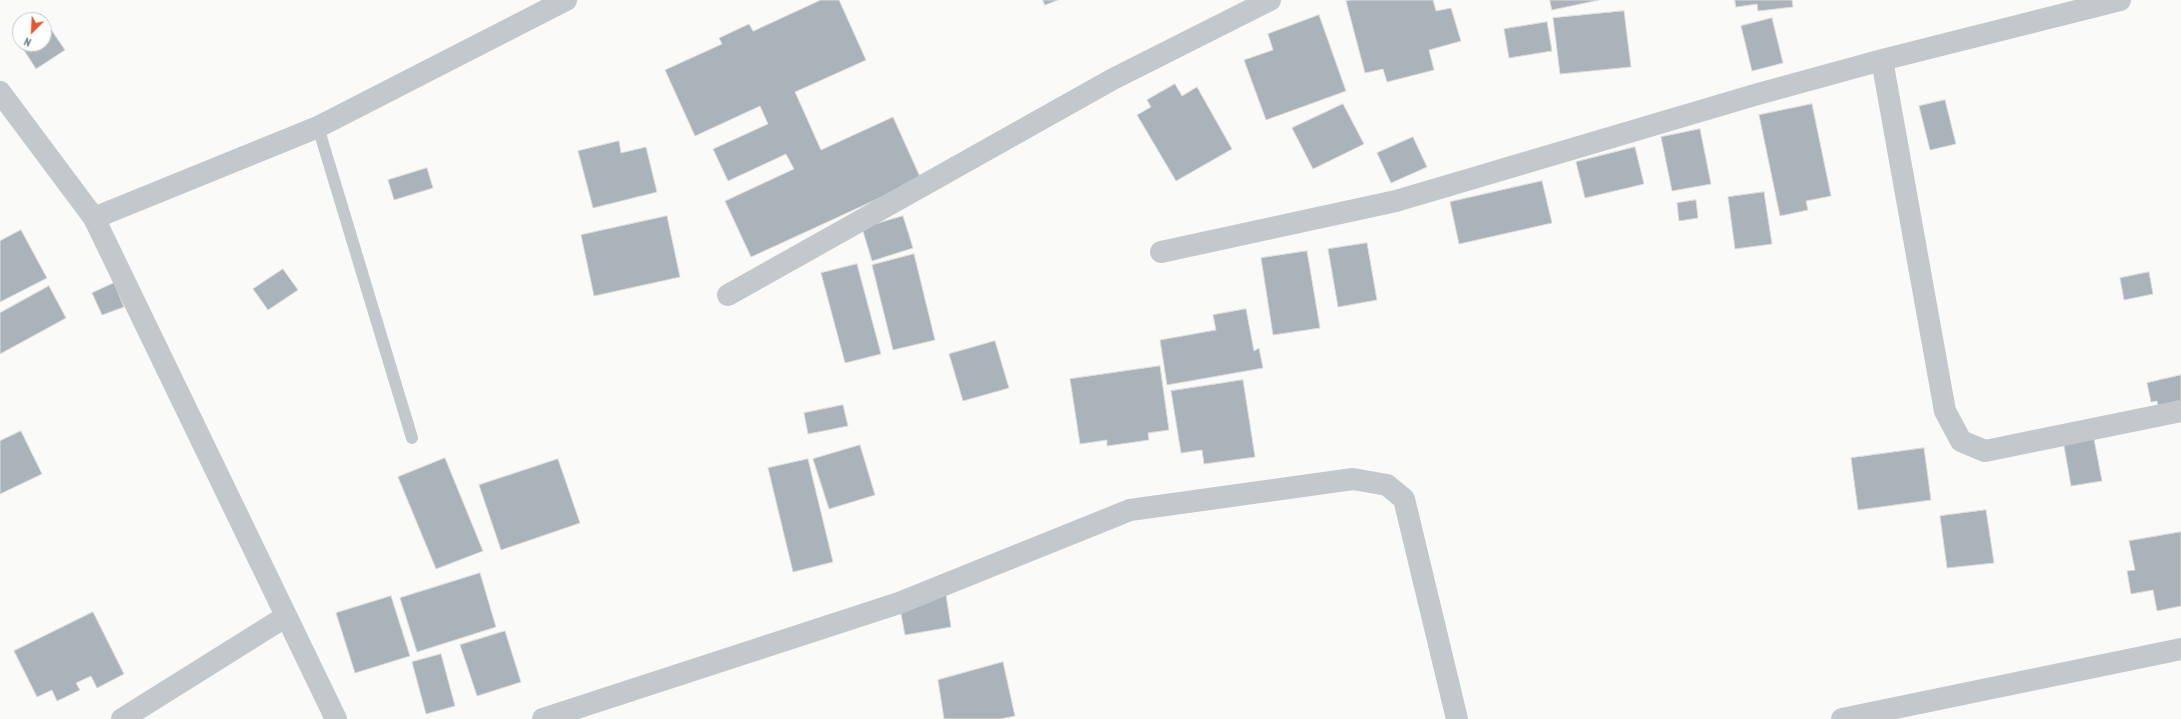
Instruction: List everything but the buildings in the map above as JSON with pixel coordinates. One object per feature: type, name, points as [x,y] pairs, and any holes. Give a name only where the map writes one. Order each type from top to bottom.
[{"type":"street","points":[[94,218],[318,127],[566,0]]},
{"type":"street","points":[[728,295],[1113,79],[1270,0]]},
{"type":"street","points":[[1161,252],[1396,201],[1758,94],[1882,60],[2120,0]]},
{"type":"street","points":[[1882,60],[1945,411],[1962,441],[1985,451],[2181,411]]},
{"type":"street","points":[[0,92],[94,218],[203,440],[285,617],[336,719]]},
{"type":"street","points":[[543,719],[899,603],[1130,510],[1353,479],[1387,485],[1404,499],[1457,719]]},
{"type":"street","points":[[122,719],[285,617]]},
{"type":"street","points":[[1842,719],[1866,717],[2181,649]]},
{"type":"lane","points":[[318,127],[412,438]]}]
